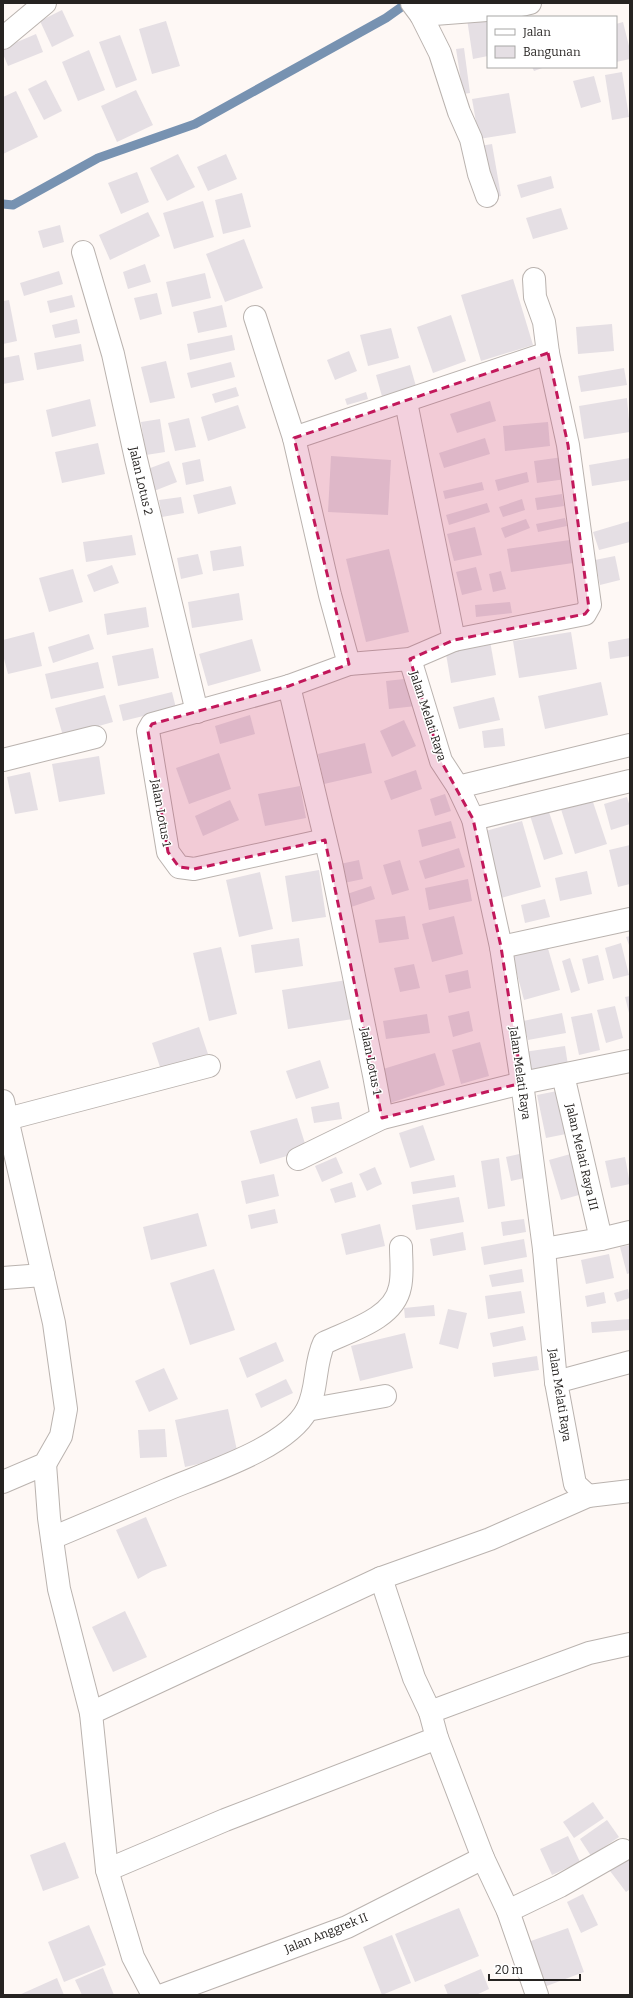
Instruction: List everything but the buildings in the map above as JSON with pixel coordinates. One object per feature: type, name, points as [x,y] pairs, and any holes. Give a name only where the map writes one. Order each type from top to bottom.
[{"type":"street","points":[[3,38],[45,3]]},
{"type":"street","points":[[487,196],[478,174],[470,139],[459,112],[440,54],[416,8],[500,9],[508,6],[517,7],[530,3]]},
{"type":"street","name":"Jalan Lotus 2","points":[[83,252],[113,354],[136,459],[197,712]]},
{"type":"street","name":"Jalan Lotus 1","points":[[326,840],[194,869],[179,867],[168,852],[148,731],[152,724],[289,686],[349,664],[410,659],[454,640],[585,614],[589,609],[590,604],[568,445],[548,353],[544,322],[535,297],[534,279]]},
{"type":"street","points":[[255,318],[294,438],[330,594],[349,664]]},
{"type":"street","points":[[294,438],[406,402],[548,353]]},
{"type":"street","points":[[406,402],[454,640]]},
{"type":"street","name":"Jalan Melati Raya","points":[[410,659],[440,760],[458,787],[473,819],[501,947],[522,1083],[544,1249],[556,1382],[575,1484],[588,1496]]},
{"type":"street","name":"Jalan Lotus 1","points":[[289,686],[326,840],[382,1118]]},
{"type":"street","points":[[3,760],[95,737]]},
{"type":"street","points":[[458,787],[630,744]]},
{"type":"street","points":[[473,819],[630,781]]},
{"type":"street","points":[[501,947],[630,919]]},
{"type":"street","points":[[298,1159],[382,1118],[522,1083],[630,1060]]},
{"type":"street","points":[[153,1995],[133,1957],[107,1870],[91,1714],[59,1589],[52,1538],[45,1464],[61,1436],[66,1409],[54,1322],[5,1110],[209,1066]]},
{"type":"street","name":"Jalan Melati Raya III","points":[[563,1075],[601,1239]]},
{"type":"street","points":[[544,1249],[601,1239],[630,1232]]},
{"type":"street","points":[[52,1538],[260,1451],[278,1439],[296,1424],[307,1410],[315,1383],[318,1356],[324,1343],[352,1332],[391,1308],[395,1302],[400,1287],[401,1247]]},
{"type":"street","points":[[3,1278],[43,1275]]},
{"type":"street","points":[[556,1382],[630,1362]]},
{"type":"street","points":[[307,1410],[385,1396]]},
{"type":"street","points":[[3,1482],[45,1464]]},
{"type":"street","points":[[91,1714],[381,1578],[490,1539],[588,1496],[630,1491]]},
{"type":"street","points":[[381,1578],[414,1678],[430,1712],[437,1738],[484,1858],[508,1911],[537,1995]]},
{"type":"street","points":[[430,1712],[589,1653],[630,1644]]},
{"type":"street","points":[[107,1870],[226,1820],[437,1738]]},
{"type":"street","points":[[508,1911],[560,1886],[623,1850]]},
{"type":"street","name":"Jalan Anggrek II","points":[[163,1995],[347,1927],[484,1858]]},
{"type":"highlighted area","points":[[548,353],[568,445],[589,609],[585,614],[454,640],[410,659],[441,761],[473,819],[501,947],[522,1083],[382,1118],[325,840],[194,869],[179,867],[168,852],[148,731],[152,724],[289,686],[349,664],[294,438]]},
{"type":"waterway","points":[[3,204],[13,205],[98,158],[195,124],[386,18],[407,3]]}]
